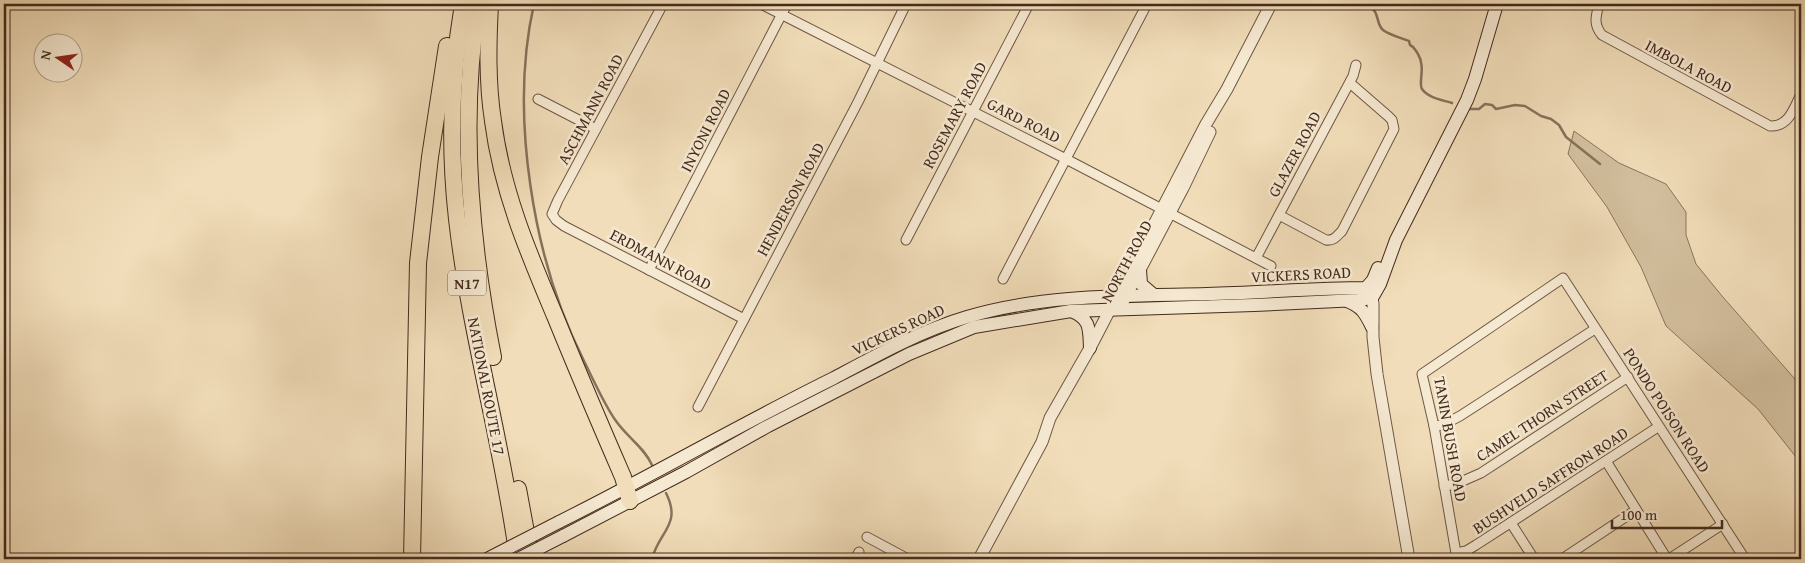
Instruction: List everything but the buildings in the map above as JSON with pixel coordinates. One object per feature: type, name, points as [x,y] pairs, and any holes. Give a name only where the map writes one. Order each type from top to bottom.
[{"type":"highway","points":[[412,559],[418,263],[424,201],[438,100],[455,4]]},
{"type":"highway","name":"NATIONAL ROUTE 17","points":[[463,4],[458,37],[453,119],[453,163],[457,219],[469,295],[507,486],[518,559]]},
{"type":"highway","name":"N17","points":[[478,4],[471,60],[468,116],[469,174],[474,239],[484,314],[531,559]]},
{"type":"highway","points":[[490,4],[488,54],[493,122],[506,186],[516,223],[623,477],[628,495]]},
{"type":"main road","points":[[1369,293],[1392,232],[1463,96],[1490,4]]},
{"type":"main road","points":[[1369,293],[1380,284],[1396,240],[1467,100],[1497,4]]},
{"type":"main road","points":[[1140,270],[1141,284],[1154,295]]},
{"type":"main road","name":"VICKERS ROAD","points":[[518,559],[562,536],[799,395],[904,341],[948,322],[994,310],[1042,302],[1121,296],[1369,293]]},
{"type":"main road","name":"VICKERS ROAD","points":[[487,559],[559,522],[628,495],[933,342],[980,326],[1071,311],[1254,306],[1346,301],[1369,293]]},
{"type":"main road","points":[[1346,301],[1359,306],[1364,311],[1372,327]]},
{"type":"main road","points":[[1071,311],[1087,322],[1090,348]]},
{"type":"street","name":"ASCHMANN ROAD","points":[[564,226],[554,218],[552,214],[554,209],[664,4]]},
{"type":"street","name":"GARD ROAD","points":[[761,4],[1066,158],[1271,266]]},
{"type":"street","name":"INYONI ROAD","points":[[649,270],[788,4]]},
{"type":"street","name":"HENDERSON ROAD","points":[[698,407],[836,143],[906,4]]},
{"type":"street","name":"ROSEMARY ROAD","points":[[906,240],[1029,4]]},
{"type":"street","points":[[1003,279],[1147,4]]},
{"type":"street","name":"NORTH ROAD","points":[[979,559],[1042,442],[1063,410],[1166,210],[1212,127],[1227,90],[1271,4]]},
{"type":"street","name":"IMBOLA ROAD","points":[[1599,4],[1595,20],[1597,28],[1602,35],[1770,126],[1782,124],[1790,115],[1801,94]]},
{"type":"street","name":"GLAZER ROAD","points":[[1256,258],[1350,83],[1356,64]]},
{"type":"street","points":[[1279,215],[1326,240],[1332,240],[1337,237],[1342,230],[1394,129],[1392,120],[1350,83]]},
{"type":"street","points":[[538,99],[596,129]]},
{"type":"street","name":"NORTH ROAD","points":[[1121,296],[1140,270],[1166,210]]},
{"type":"street","name":"ERDMANN ROAD","points":[[564,226],[744,319]]},
{"type":"street","name":"PONDO POISON ROAD","points":[[1563,278],[1745,559]]},
{"type":"street","name":"TANIN BUSH ROAD","points":[[1456,556],[1434,426],[1422,374],[1563,278]]},
{"type":"street","points":[[1369,293],[1380,391],[1409,559]]},
{"type":"street","name":"NORTH ROAD","points":[[1042,442],[1050,418],[1115,309]]},
{"type":"street","points":[[1434,426],[1443,425],[1460,416],[1596,329]]},
{"type":"street","name":"CAMEL THORN STREET","points":[[1444,486],[1456,484],[1481,473],[1628,377]]},
{"type":"street","name":"BUSHVELD SAFFRON ROAD","points":[[1456,556],[1476,546],[1658,427]]},
{"type":"street","points":[[1606,461],[1668,559],[1723,524]]},
{"type":"street","points":[[1562,559],[1636,510]]},
{"type":"street","points":[[1511,523],[1534,559]]},
{"type":"street","points":[[867,537],[908,559]]},
{"type":"shaded area","points":[[1574,131],[1619,163],[1666,184],[1686,212],[1686,235],[1696,264],[1801,386],[1801,466],[1758,409],[1666,326],[1641,267],[1607,207],[1568,154]]},
{"type":"waterway","points":[[534,4],[527,47],[524,92],[525,139],[530,186],[539,233],[551,278],[566,321],[599,392],[620,427],[645,453],[652,465]]},
{"type":"waterway","points":[[1367,4],[1374,10],[1383,30],[1409,41],[1410,45],[1415,49],[1422,69],[1422,89],[1432,97],[1452,103]]},
{"type":"waterway","points":[[1469,109],[1479,109],[1485,104],[1492,105],[1496,109],[1515,105],[1525,106],[1559,125],[1566,137],[1600,164]]},
{"type":"waterway","points":[[652,559],[655,549],[668,528],[672,513],[666,493]]}]
